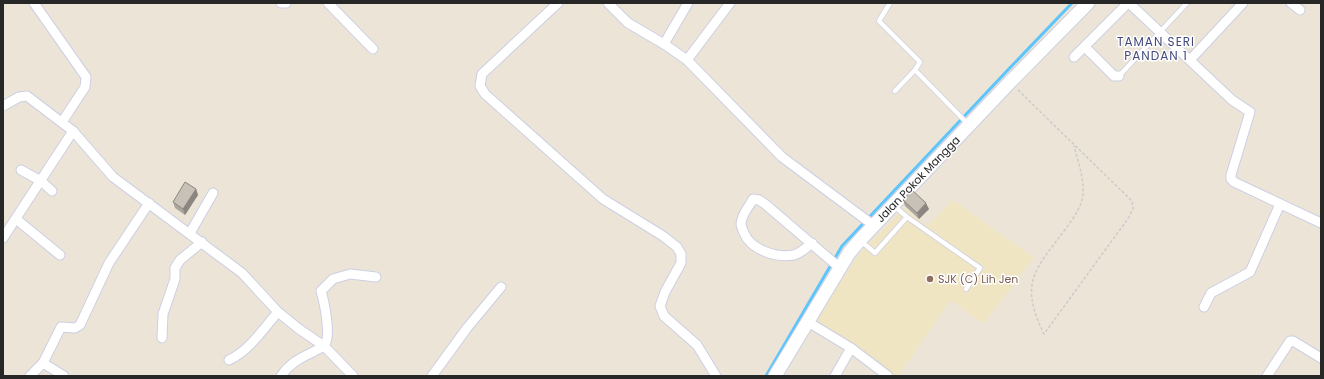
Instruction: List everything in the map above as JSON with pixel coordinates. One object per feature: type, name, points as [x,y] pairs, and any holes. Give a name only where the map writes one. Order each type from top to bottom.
[{"type":"main road","name":"Jalan Pokok Mangga","points":[[775,376],[808,322],[835,263],[849,253],[872,223],[892,205],[1088,3]]},
{"type":"street","points":[[34,3],[86,78],[85,87],[62,122]]},
{"type":"street","points":[[328,3],[373,49]]},
{"type":"street","points":[[558,3],[482,74],[480,86],[485,94],[603,199],[663,236],[677,247],[681,254],[681,263],[665,292],[660,306],[664,316],[697,345],[716,376]]},
{"type":"street","points":[[608,3],[628,23],[664,44],[686,60],[782,157],[872,223]]},
{"type":"street","points":[[664,44],[688,3]]},
{"type":"street","points":[[686,60],[730,3]]},
{"type":"street","points":[[1074,58],[1129,3],[1232,100],[1250,112],[1231,179],[1234,182],[1280,204],[1321,222]]},
{"type":"street","points":[[1190,60],[1243,3]]},
{"type":"street","points":[[1291,3],[1300,10]]},
{"type":"street","points":[[1085,47],[1114,76],[1119,76]]},
{"type":"street","points":[[3,106],[18,97],[27,96],[62,122],[73,131],[113,177],[242,273],[278,312],[324,346],[353,376]]},
{"type":"street","points":[[3,238],[73,131]]},
{"type":"street","points":[[21,170],[41,181],[52,191]]},
{"type":"street","points":[[190,233],[213,193]]},
{"type":"street","points":[[812,244],[794,255],[770,253],[756,248],[745,236],[741,225],[742,217],[753,199],[759,200],[835,263]]},
{"type":"street","points":[[30,376],[43,363],[62,327],[75,328],[80,325],[109,263],[149,203]]},
{"type":"street","points":[[1204,307],[1211,293],[1250,272],[1280,204]]},
{"type":"street","points":[[16,219],[60,255]]},
{"type":"street","points":[[162,338],[163,314],[175,279],[175,268],[180,260],[202,242]]},
{"type":"street","points":[[281,376],[296,360],[324,346],[327,340],[326,307],[321,291],[333,279],[350,274],[376,277]]},
{"type":"street","points":[[432,376],[467,328],[501,287]]},
{"type":"street","points":[[229,360],[238,356],[249,346],[278,312]]},
{"type":"street","points":[[808,322],[851,348],[888,376]]},
{"type":"street","points":[[1267,376],[1290,341],[1293,341],[1321,358]]},
{"type":"street","points":[[835,376],[851,348]]},
{"type":"street","points":[[43,363],[64,376]]},
{"type":"lane","points":[[890,3],[880,21],[920,62],[915,70],[895,91]]},
{"type":"lane","points":[[1119,76],[1187,3]]},
{"type":"lane","points":[[915,70],[969,125]]},
{"type":"lane","points":[[892,205],[980,268],[966,289]]},
{"type":"lane","points":[[860,240],[875,253],[907,217]]},
{"type":"path","points":[[1010,82],[1132,201],[1133,209],[1127,220],[1044,334],[1033,307],[1032,282],[1037,268],[1072,221],[1079,207],[1083,194],[1082,178],[1074,146]]},
{"type":"shaded area","name":"SJK (C) Lih Jen","points":[[953,200],[1034,258],[983,324],[951,300],[898,376],[891,376],[814,322],[860,253],[904,208],[927,226]]},
{"type":"building","points":[[185,182],[196,189],[183,209],[173,202]]},
{"type":"building","points":[[912,190],[926,203],[917,213],[903,200]]},
{"type":"waterway","points":[[766,376],[842,246],[1072,3]]},
{"type":"place","name":"SJK (C) Lih Jen","points":[[930,279]]},
{"type":"district","name":"TAMAN SERI PANDAN 1","points":[[1156,48]]}]
